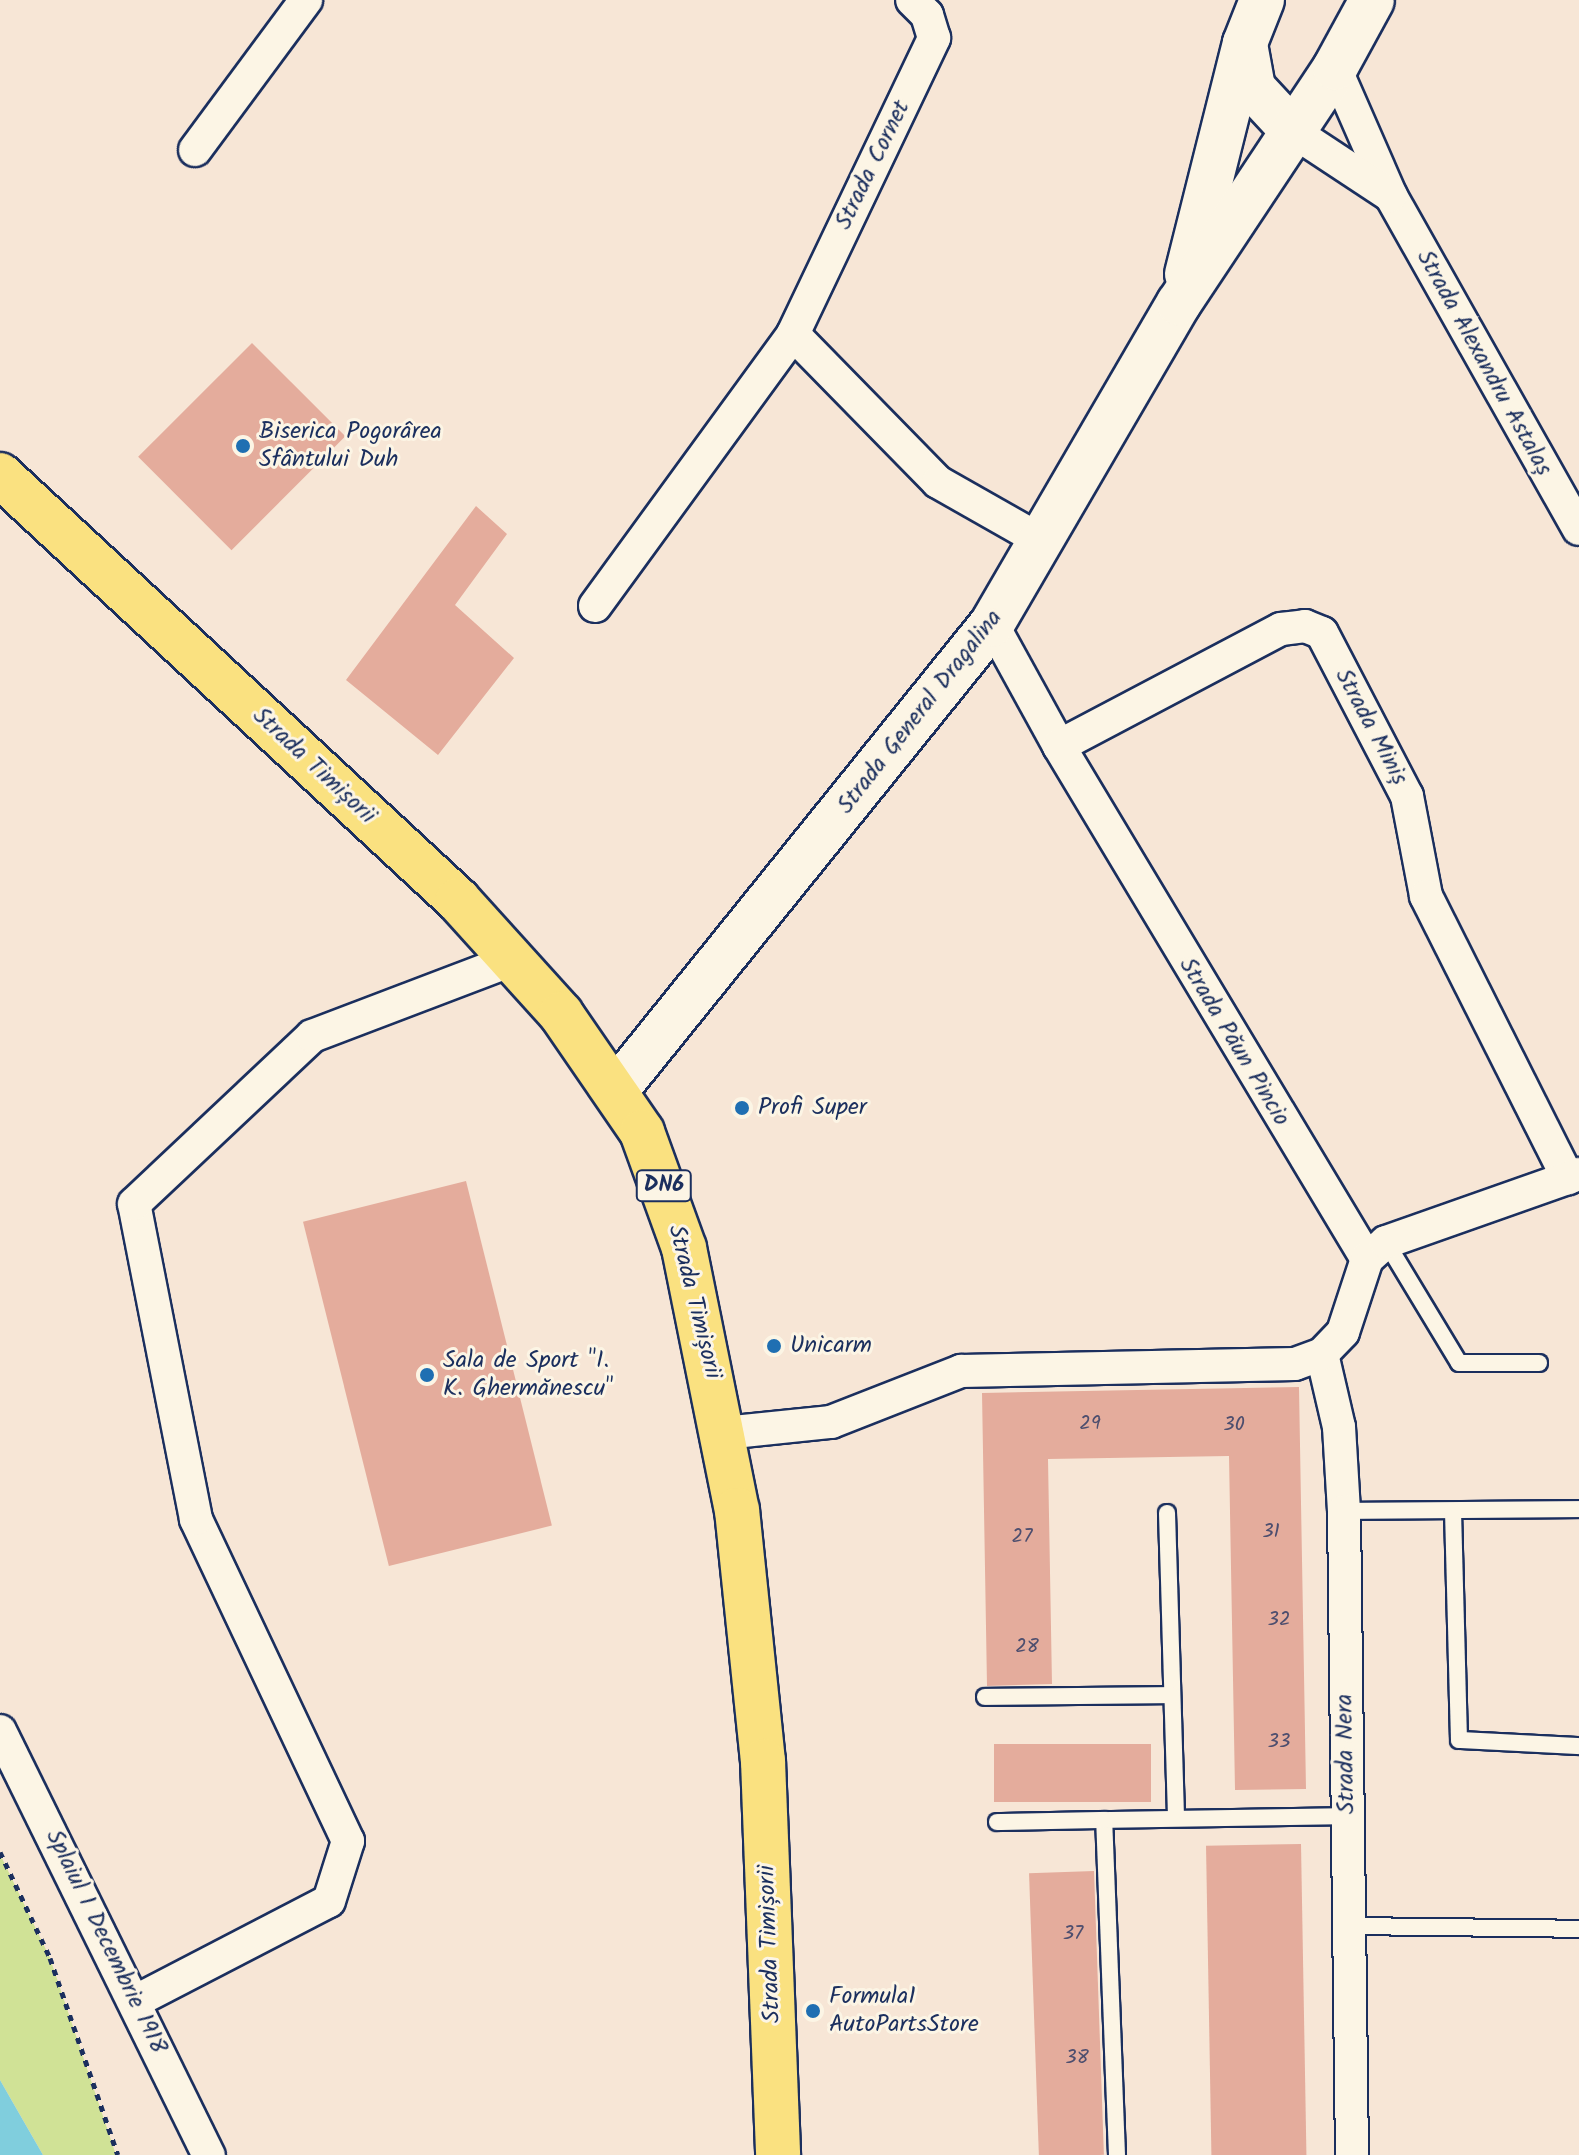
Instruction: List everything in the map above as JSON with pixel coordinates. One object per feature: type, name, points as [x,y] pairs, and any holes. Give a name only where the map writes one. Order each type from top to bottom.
[{"type":"main road","name":"Strada General Dragalina","points":[[1179,303],[1245,43],[1262,0]]},
{"type":"main road","name":"Strada General Dragalina","points":[[616,1090],[992,624],[1179,303],[1335,68],[1372,0]]},
{"type":"main road","points":[[1245,43],[1253,88],[1294,132]]},
{"type":"main road","name":"Strada Timișorii","points":[[1,477],[458,900],[512,960],[616,1090],[642,1132],[684,1248],[724,1433],[763,1761],[778,2155]]},
{"type":"street","points":[[195,150],[306,0]]},
{"type":"street","name":"Strada Cornet","points":[[595,606],[793,334],[934,38],[927,15],[912,0]]},
{"type":"street","name":"Strada Alexandru Astalaș","points":[[1335,68],[1391,196],[1579,529]]},
{"type":"street","name":"Strada Alexandru Astalaș","points":[[1294,132],[1391,196]]},
{"type":"street","points":[[793,334],[938,482],[1042,541]]},
{"type":"street","name":"Strada Păun Pincio","points":[[992,624],[1059,746],[1377,1250]]},
{"type":"street","name":"Strada Miniș","points":[[1059,746],[1281,629],[1305,626],[1322,633],[1407,796],[1426,896],[1573,1176]]},
{"type":"street","points":[[136,2001],[329,1901],[348,1841],[196,1519],[134,1204],[312,1036],[512,960]]},
{"type":"street","points":[[724,1433],[831,1422],[961,1371],[1295,1364],[1322,1354],[1343,1332],[1377,1250],[1573,1176]]},
{"type":"street","name":"Strada Nera","points":[[1322,1354],[1339,1427],[1344,1511],[1352,2155]]},
{"type":"street","name":"Splaiul 1 Decembrie 1918","points":[[0,1731],[136,2001],[209,2155]]},
{"type":"lane","points":[[1377,1250],[1459,1363],[1539,1363]]},
{"type":"lane","points":[[1344,1511],[1579,1509]]},
{"type":"lane","points":[[1453,1511],[1459,1740],[1579,1746]]},
{"type":"lane","points":[[1167,1513],[1176,1818]]},
{"type":"lane","points":[[985,1697],[1172,1695]]},
{"type":"lane","points":[[997,1822],[1346,1816]]},
{"type":"lane","points":[[1104,1820],[1117,2155]]},
{"type":"lane","points":[[1349,1926],[1579,1929]]},
{"type":"path","points":[[0,1852],[50,1958],[118,2155]]},
{"type":"green space","points":[[0,1854],[50,1958],[116,2155],[43,2155],[0,2080]]},
{"type":"water","points":[[0,2080],[12,2101],[43,2155],[0,2155]]},
{"type":"building","name":"Biserica Pogorârea Sfântului Duh","points":[[252,343],[345,436],[231,550],[138,457]]},
{"type":"building","points":[[476,506],[507,534],[455,605],[514,658],[438,755],[346,680]]},
{"type":"building","name":"Sala de Sport \"I. K. Ghermănescu\"","points":[[466,1181],[552,1525],[389,1566],[303,1222]]},
{"type":"building","points":[[1299,1387],[1306,1789],[1235,1790],[1229,1456],[1048,1459],[1052,1684],[987,1686],[982,1393]]},
{"type":"building","points":[[994,1744],[1151,1744],[1151,1802],[994,1802]]},
{"type":"building","points":[[1301,1844],[1306,2155],[1211,2155],[1206,1846]]},
{"type":"building","points":[[1094,1871],[1104,2155],[1039,2155],[1029,1873]]},
{"type":"place","name":"Biserica Pogorârea Sfântului Duh","points":[[243,446]]},
{"type":"place","name":"Profi Super","points":[[742,1108]]},
{"type":"place","name":"Unicarm","points":[[774,1346]]},
{"type":"place","name":"Sala de Sport \"I. K. Ghermănescu\"","points":[[427,1375]]},
{"type":"place","name":"Formula1 AutoPartsStore","points":[[813,2011]]}]
